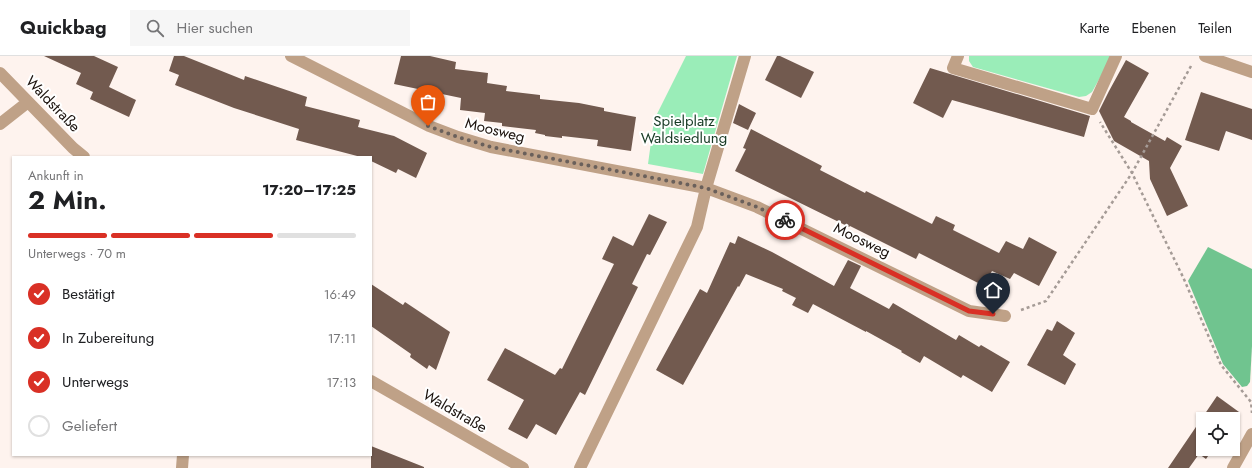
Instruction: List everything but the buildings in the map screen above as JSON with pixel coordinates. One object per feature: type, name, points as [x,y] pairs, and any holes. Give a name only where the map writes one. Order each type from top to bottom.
[{"type":"street","name":"Moosweg","points":[[291,56],[428,126],[458,137],[491,147],[706,188],[757,207],[969,311],[1005,316]]},
{"type":"street","points":[[580,468],[697,226],[706,188],[745,56]]},
{"type":"street","points":[[958,56],[953,68],[1092,109],[1116,56]]},
{"type":"street","points":[[1205,56],[1252,72]]},
{"type":"street","name":"Waldstraße","points":[[0,74],[83,156]]},
{"type":"street","points":[[0,124],[28,102]]},
{"type":"street","name":"Waldstraße","points":[[372,382],[523,468]]},
{"type":"street","points":[[1233,468],[1252,434]]},
{"type":"street","points":[[182,468],[183,456]]},
{"type":"path","points":[[1005,316],[1046,301],[1132,173],[1193,62]]},
{"type":"path","points":[[1092,109],[1132,173],[1183,277],[1221,365],[1251,402],[1252,413]]},
{"type":"green space","name":"Spielplatz Waldsiedlung","points":[[686,56],[737,56],[703,174],[648,164],[654,120]]},
{"type":"green space","points":[[969,56],[1112,56],[1092,92],[1086,96],[1079,97],[973,67],[969,61]]},
{"type":"green space","points":[[1208,247],[1252,269],[1252,346],[1250,382],[1247,386],[1242,387],[1223,364],[1188,281]]},
{"type":"way so far","points":[[428,126],[491,147],[706,188],[757,207],[785,220]]},
{"type":"route","points":[[785,220],[969,311],[993,314]]}]
